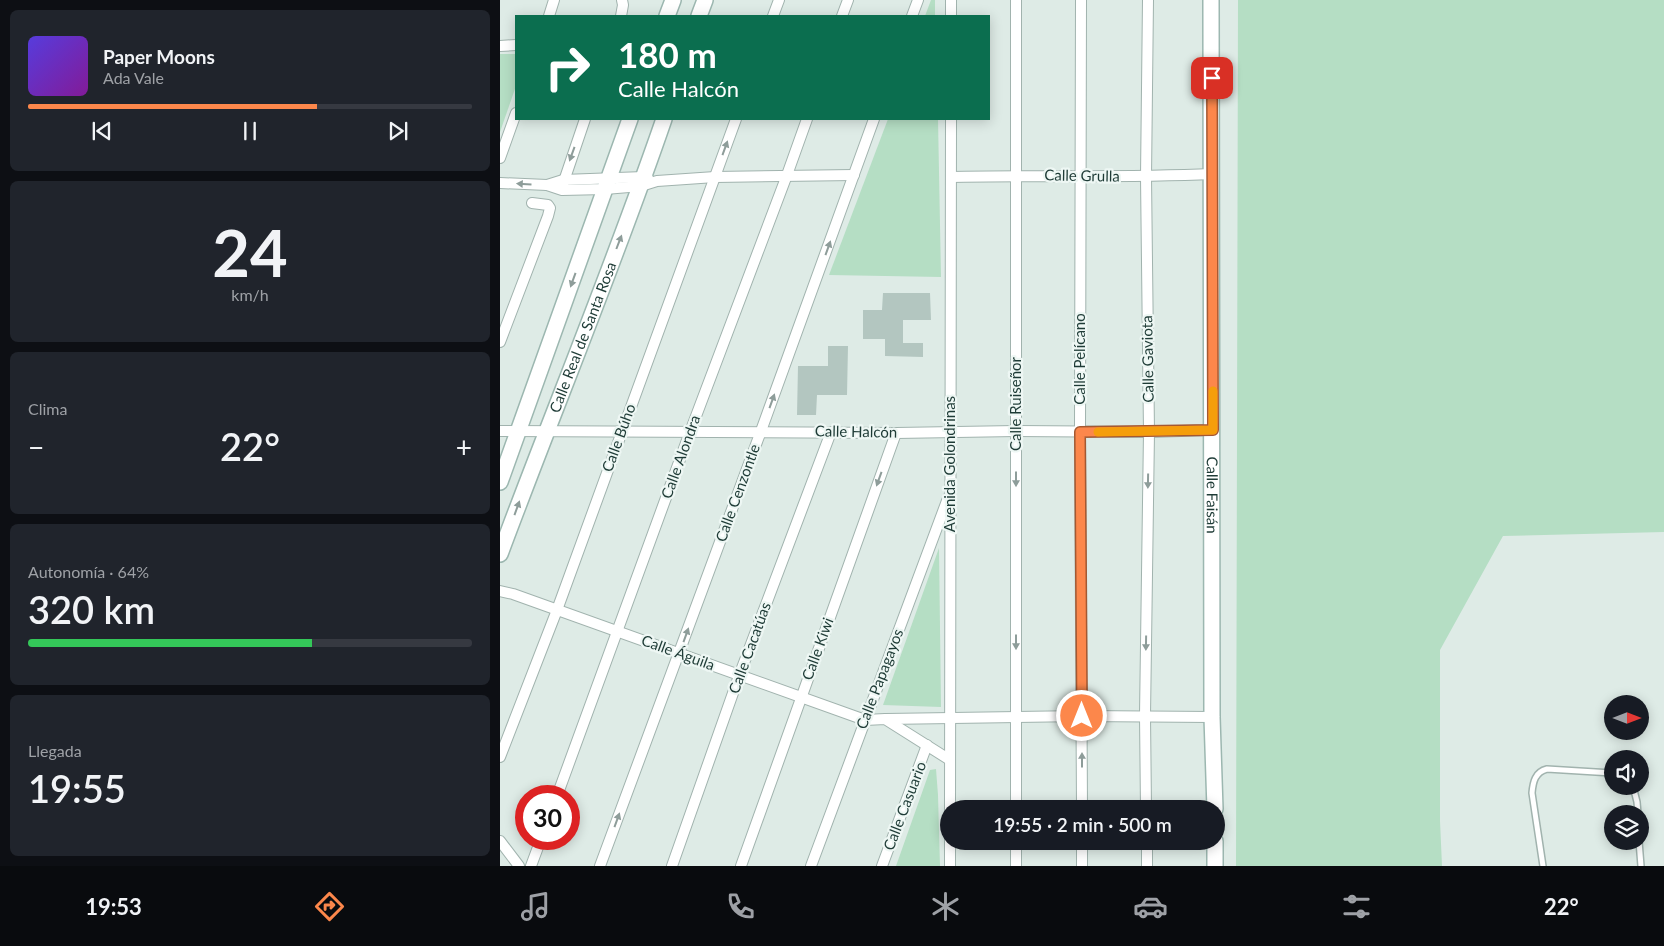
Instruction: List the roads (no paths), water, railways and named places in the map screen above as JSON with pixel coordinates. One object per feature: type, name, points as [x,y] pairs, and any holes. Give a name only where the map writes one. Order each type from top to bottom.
[{"type":"street","points":[[549,15],[554,0]]},
{"type":"street","points":[[621,15],[622,0]]},
{"type":"street","points":[[667,15],[673,0]]},
{"type":"street","points":[[699,15],[705,0]]},
{"type":"street","points":[[773,15],[779,0]]},
{"type":"street","points":[[842,15],[848,0]]},
{"type":"street","points":[[912,15],[918,0]]},
{"type":"street","points":[[951,0],[951,15]]},
{"type":"street","name":"Calle Ruiseñor","points":[[1016,0],[1016,800]]},
{"type":"street","name":"Calle Pelícano","points":[[1081,0],[1080,432],[1082,800]]},
{"type":"street","name":"Calle Gaviota","points":[[1146,800],[1145,716],[1149,432],[1146,177],[1148,0]]},
{"type":"street","name":"Calle Faisán","points":[[1211,0],[1212,717],[1215,800]]},
{"type":"street","points":[[500,46],[515,45]]},
{"type":"street","points":[[500,158],[515,116]]},
{"type":"street","points":[[563,185],[585,120]]},
{"type":"street","name":"Calle Real de Santa Rosa","points":[[500,482],[630,120]]},
{"type":"street","name":"Calle Real de Santa Rosa","points":[[500,554],[546,431],[647,181],[664,120]]},
{"type":"street","name":"Calle Búho","points":[[500,757],[557,610],[736,120]]},
{"type":"street","name":"Calle Alondra","points":[[561,785],[806,120]]},
{"type":"street","name":"Calle Cenzontle","points":[[600,866],[874,120]]},
{"type":"street","name":"Avenida Golondrinas","points":[[950,800],[951,120]]},
{"type":"street","name":"Calle Grulla","points":[[951,177],[1015,175],[1146,177],[1212,174]]},
{"type":"street","points":[[500,183],[563,185],[715,177],[854,175]]},
{"type":"street","points":[[500,342],[550,208],[546,204],[532,203]]},
{"type":"street","name":"Calle Halcón","points":[[500,431],[896,433],[1016,430],[1149,432],[1213,430]]},
{"type":"street","name":"Calle Cacatúas","points":[[672,866],[739,676],[831,432]]},
{"type":"street","name":"Calle Kiwi","points":[[741,866],[896,433]]},
{"type":"street","name":"Calle Papagayos","points":[[811,866],[950,492]]},
{"type":"street","name":"Calle Águila","points":[[500,591],[513,594],[865,720],[950,717],[1212,717]]},
{"type":"street","points":[[885,719],[950,760]]},
{"type":"street","name":"Calle Casuario","points":[[882,866],[927,746]]},
{"type":"street","points":[[500,841],[519,866]]},
{"type":"street","points":[[531,866],[537,850]]},
{"type":"street","points":[[950,850],[950,866]]},
{"type":"street","points":[[1016,850],[1016,866]]},
{"type":"street","points":[[1082,850],[1082,866]]},
{"type":"street","points":[[1147,850],[1147,866]]},
{"type":"street","points":[[1215,850],[1215,866]]},
{"type":"lane","points":[[1543,866],[1532,793],[1533,783],[1539,772],[1547,769],[1604,773]]},
{"type":"lane","points":[[1640,850],[1641,866]]}]
